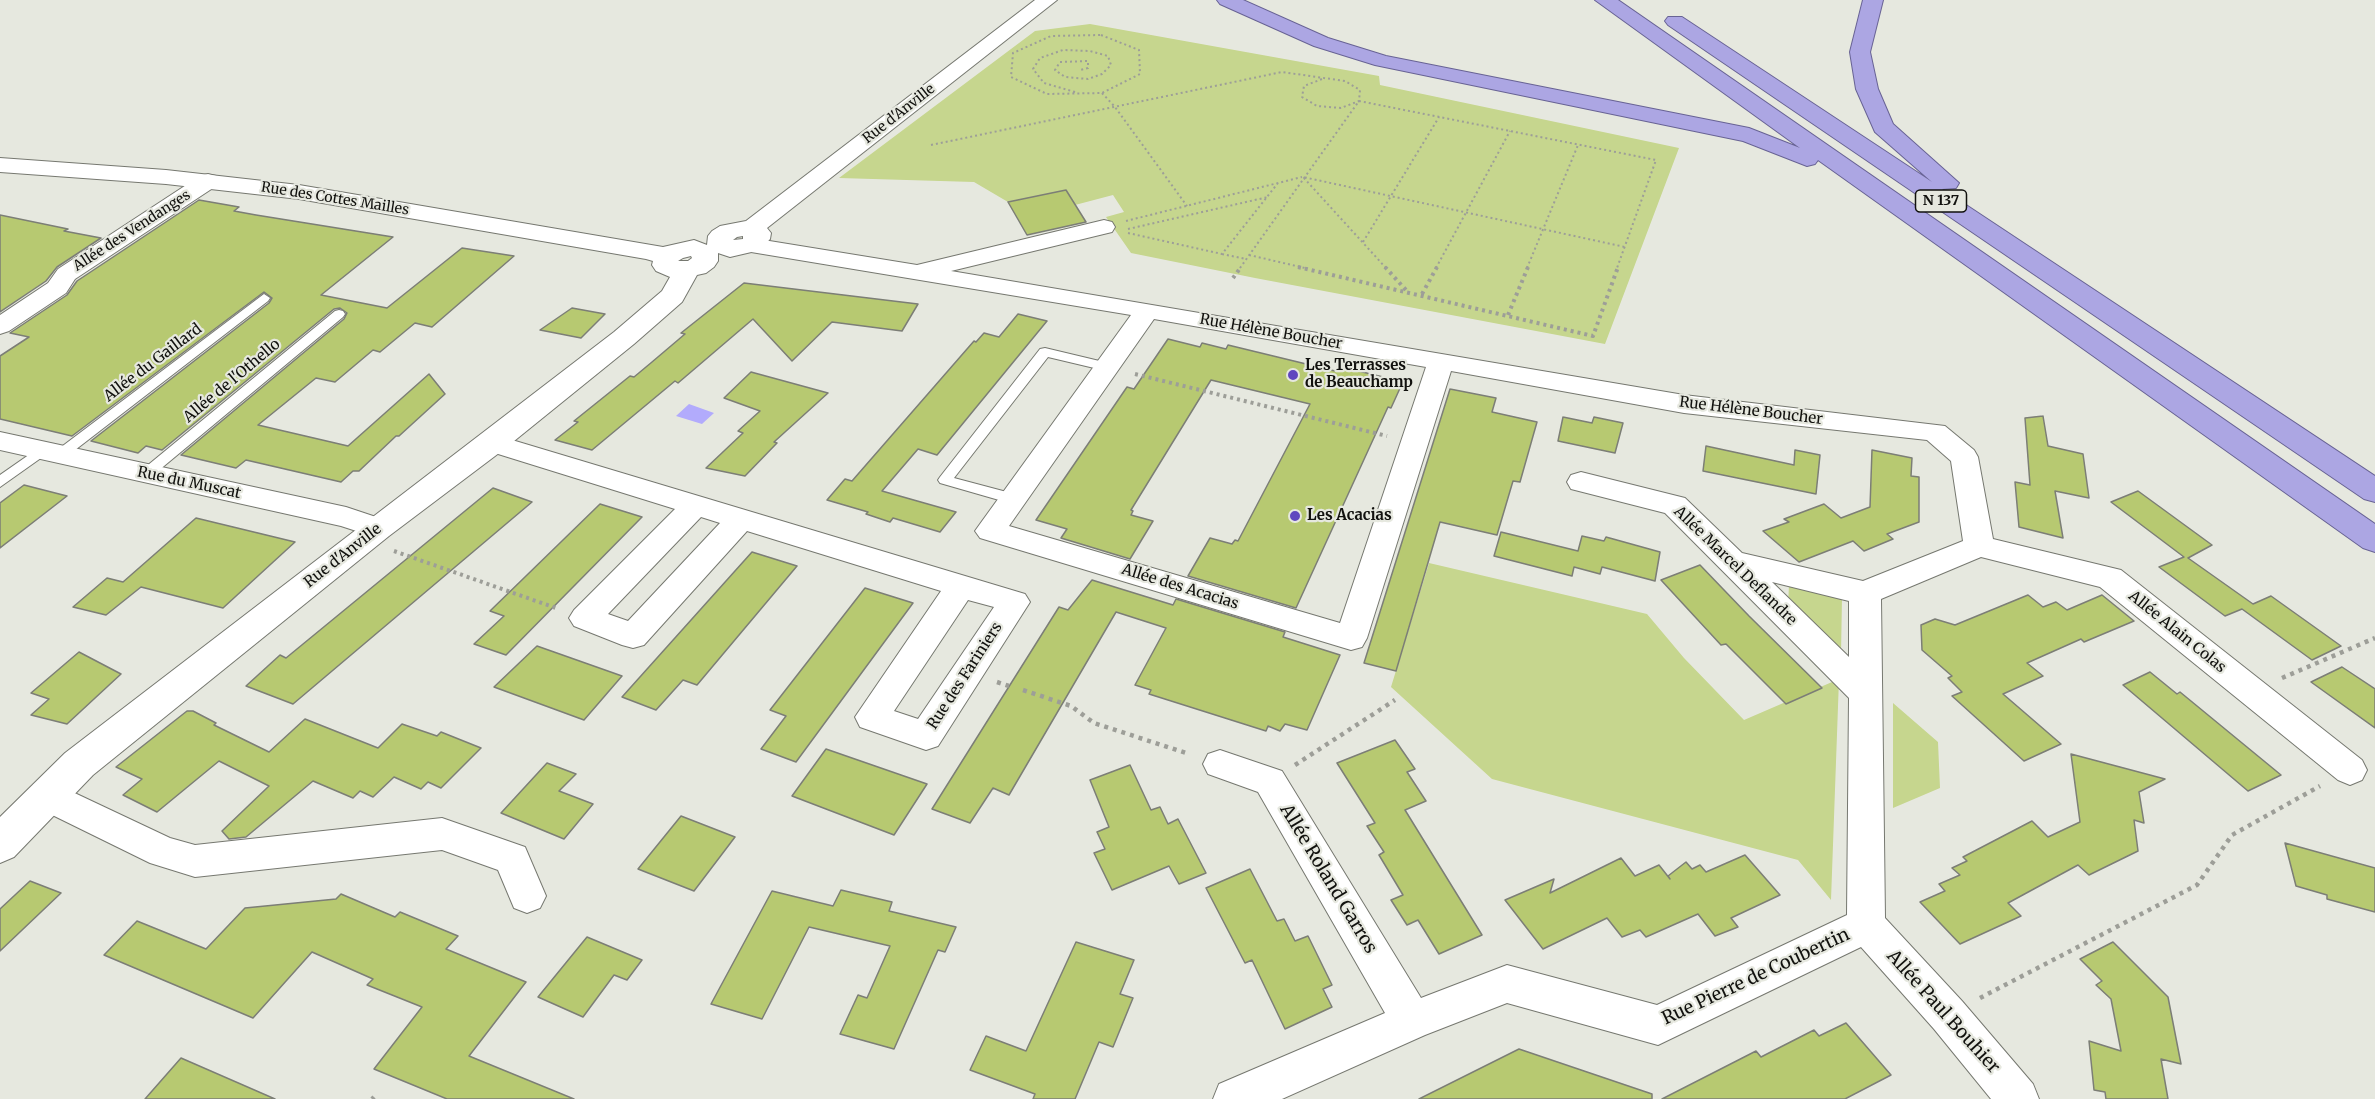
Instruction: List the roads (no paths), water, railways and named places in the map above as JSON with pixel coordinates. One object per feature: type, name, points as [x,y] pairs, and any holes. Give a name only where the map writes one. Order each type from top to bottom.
[{"type":"highway","points":[[1227,0],[1321,42],[1382,61],[1749,135],[1788,150],[1890,200]]},
{"type":"highway","name":"N 137","points":[[1605,0],[2375,540]]},
{"type":"highway","name":"N 137","points":[[1644,0],[2375,491]]},
{"type":"highway","points":[[1873,0],[1860,52],[1867,89],[1883,127],[1933,172],[2159,338],[2240,401]]},
{"type":"street","name":"Rue d'Anville","points":[[0,845],[47,795],[88,757],[378,528],[492,443],[673,296],[684,276],[687,259],[738,240],[1047,0]]},
{"type":"street","name":"Rue des Cottes Mailles","points":[[0,165],[208,181],[298,192],[687,259]]},
{"type":"street","name":"Allée des Vendanges","points":[[0,326],[57,288],[66,274],[208,181]]},
{"type":"street","points":[[912,273],[1104,227]]},
{"type":"street","name":"Rue Hélène Boucher","points":[[738,240],[912,273],[1147,311],[1684,404],[1935,432],[1964,457],[1979,546]]},
{"type":"street","name":"Allée des Acacias","points":[[1147,311],[990,531],[1351,638],[1441,361]]},
{"type":"street","name":"Rue du Muscat","points":[[0,441],[346,518],[378,528]]},
{"type":"street","name":"Rue des Fariniers","points":[[492,443],[1014,602],[926,736],[872,717],[961,586]]},
{"type":"street","name":"Allée Marcel Deflandre","points":[[1581,482],[1675,505],[1864,692]]},
{"type":"street","points":[[696,505],[585,618],[633,636],[741,519]]},
{"type":"street","points":[[1733,562],[1865,593],[1979,546]]},
{"type":"street","name":"Allée Alain Colas","points":[[1979,546],[2110,578],[2350,770]]},
{"type":"street","name":"Rue Pierre de Coubertin","points":[[1234,1099],[1412,1021],[1506,984],[1658,1025],[1866,925],[1865,593]]},
{"type":"street","name":"Allée Roland Garros","points":[[1220,764],[1270,781],[1412,1021]]},
{"type":"street","points":[[47,795],[164,852],[195,861],[442,834],[512,860],[527,896]]},
{"type":"street","name":"Allée Paul Bouhier","points":[[1866,925],[1948,1015],[2018,1099]]},
{"type":"lane","name":"Allée du Gaillard","points":[[0,482],[52,452],[264,298]]},
{"type":"lane","name":"Allée de l'Othello","points":[[147,473],[339,314]]},
{"type":"lane","points":[[1013,499],[945,480],[1045,352],[1107,367]]},
{"type":"place","name":"Les Terrasses de Beauchamp","points":[[1293,375]]},
{"type":"place","name":"Les Acacias","points":[[1295,516]]}]
